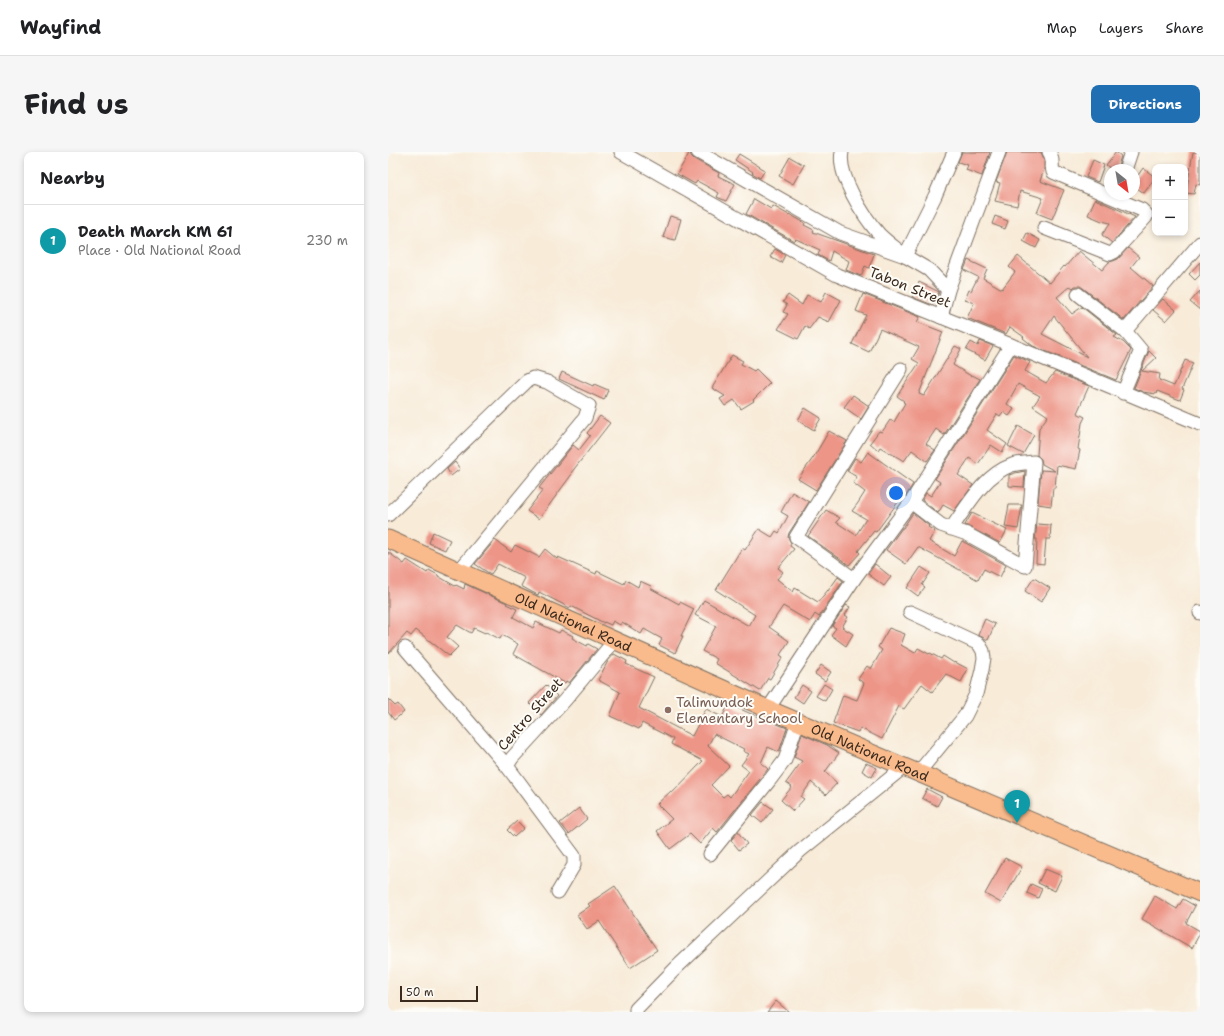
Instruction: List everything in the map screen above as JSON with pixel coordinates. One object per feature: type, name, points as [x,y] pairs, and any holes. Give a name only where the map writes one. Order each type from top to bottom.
[{"type":"main road","name":"Old National Road","points":[[388,539],[768,709],[1200,893]]},
{"type":"street","name":"Tabon Street","points":[[621,152],[837,275],[1011,345],[1200,424]]},
{"type":"street","points":[[698,152],[840,233],[905,256],[929,270],[948,290]]},
{"type":"street","points":[[842,152],[840,160],[848,186],[860,208],[880,234],[905,256]]},
{"type":"street","points":[[905,256],[935,196],[954,152]]},
{"type":"street","points":[[940,317],[948,290],[999,152]]},
{"type":"street","points":[[1049,152],[1052,156],[1053,172],[1104,192]]},
{"type":"street","points":[[1127,164],[1131,152]]},
{"type":"street","points":[[1044,228],[1110,254],[1114,252],[1146,217],[1146,214],[1142,210],[1123,200]]},
{"type":"street","points":[[1125,331],[1200,243]]},
{"type":"street","points":[[1078,294],[1125,331],[1142,350],[1123,393]]},
{"type":"street","points":[[768,709],[854,579],[911,502],[1011,345]]},
{"type":"street","points":[[854,579],[796,536],[902,369]]},
{"type":"street","points":[[388,515],[527,381],[533,378],[547,382],[589,406],[585,418],[459,571]]},
{"type":"street","points":[[911,502],[941,525],[967,534],[1025,566],[1034,462],[1014,464],[1005,468],[985,482],[951,528]]},
{"type":"street","points":[[636,1012],[636,1009],[678,966],[800,852],[911,770],[965,716],[976,694],[984,658],[983,651],[979,644],[910,612]]},
{"type":"street","name":"Centro Street","points":[[558,892],[574,865],[574,856],[507,766],[512,758],[565,700],[615,640]]},
{"type":"street","points":[[405,648],[507,766]]},
{"type":"street","points":[[710,854],[785,760],[798,721]]},
{"type":"building","points":[[690,152],[694,159],[719,173],[718,176],[735,184],[726,201],[717,197],[719,193],[697,181],[695,184],[677,174]]},
{"type":"building","points":[[962,152],[990,152],[982,176],[966,170],[968,165],[958,162]]},
{"type":"building","points":[[1007,152],[1041,152],[1044,159],[1044,169],[1040,181],[1064,190],[1052,219],[1037,213],[1043,198],[1020,191],[1017,206],[995,201],[1000,183],[996,182]]},
{"type":"building","points":[[1116,152],[1121,156],[1119,164],[1107,164]]},
{"type":"building","points":[[1193,152],[1200,152],[1200,185],[1196,184],[1194,194],[1188,193],[1188,181]]},
{"type":"building","points":[[739,154],[765,170],[760,178],[735,160]]},
{"type":"building","points":[[790,157],[804,165],[793,184],[779,176]]},
{"type":"building","points":[[1093,160],[1104,165],[1098,182],[1086,177]]},
{"type":"building","points":[[1143,168],[1152,175],[1152,182],[1144,193],[1140,190],[1140,172]]},
{"type":"building","points":[[754,199],[771,209],[773,206],[789,214],[805,223],[804,225],[814,230],[813,232],[874,254],[869,268],[865,266],[861,276],[846,270],[849,261],[832,251],[829,261],[818,255],[820,250],[796,239],[794,241],[746,214]]},
{"type":"building","points":[[1095,199],[1135,217],[1112,243],[1102,235],[1110,223],[1088,215]]},
{"type":"building","points":[[670,216],[681,219],[675,240],[663,237]]},
{"type":"building","points":[[995,216],[1008,221],[1005,229],[992,224]]},
{"type":"building","points":[[1027,233],[1040,240],[1036,248],[1023,241]]},
{"type":"building","points":[[1128,248],[1139,257],[1131,267],[1153,286],[1124,320],[1080,286],[1075,286],[1073,288],[1070,286],[1057,297],[1072,314],[1082,307],[1117,335],[1114,337],[1123,342],[1131,350],[1116,380],[1033,346],[1023,338],[1024,337],[1010,327],[1006,334],[967,318],[974,303],[965,300],[969,290],[971,291],[978,277],[964,270],[968,260],[987,269],[983,278],[1002,289],[1015,272],[1009,267],[1018,256],[1050,283],[1079,251],[1102,270],[1109,262],[1118,259]],"holes":[[[1054,316],[1087,357],[1042,334]]]},
{"type":"building","points":[[775,249],[785,255],[781,263],[770,257]]},
{"type":"building","points":[[1200,262],[1200,275],[1195,280],[1189,274]]},
{"type":"building","points":[[919,282],[939,292],[933,305],[912,297]]},
{"type":"building","points":[[1200,291],[1200,310],[1190,302]]},
{"type":"building","points":[[826,292],[841,300],[829,322],[818,317],[809,329],[805,326],[798,339],[778,329],[788,314],[783,312],[787,305],[783,302],[788,295],[802,305],[807,295],[821,302]]},
{"type":"building","points":[[863,294],[920,317],[917,322],[943,332],[919,394],[924,396],[955,346],[961,349],[953,365],[971,376],[972,375],[980,379],[944,435],[936,429],[926,444],[935,450],[927,461],[912,450],[904,461],[880,447],[878,450],[870,443],[879,431],[882,432],[890,420],[894,422],[905,403],[897,396],[919,363],[912,359],[919,347],[880,329],[869,352],[852,344],[866,315],[856,311]]},
{"type":"building","points":[[1163,299],[1176,310],[1166,321],[1153,310]]},
{"type":"building","points":[[980,341],[993,346],[985,360],[966,350],[971,342],[978,346]]},
{"type":"building","points":[[1149,351],[1156,358],[1142,371],[1160,374],[1159,380],[1174,386],[1185,360],[1193,363],[1182,389],[1184,390],[1180,400],[1157,391],[1156,394],[1143,392],[1134,388]]},
{"type":"building","points":[[732,355],[743,361],[741,364],[754,371],[756,369],[770,383],[753,400],[754,401],[741,409],[734,400],[725,406],[720,399],[725,396],[712,388]]},
{"type":"building","points":[[1014,355],[1030,362],[1025,371],[1046,383],[1055,372],[1089,386],[1077,413],[1085,417],[1082,423],[1078,449],[1080,450],[1076,469],[1057,465],[1055,488],[1053,488],[1051,506],[1038,504],[1041,470],[1055,471],[1042,464],[1041,459],[1037,455],[1039,428],[1048,416],[1033,406],[1040,396],[1018,384],[1007,404],[1014,409],[1009,416],[1003,412],[1000,416],[997,414],[987,430],[1007,444],[1002,452],[991,445],[978,464],[969,458],[958,475],[973,485],[954,511],[943,505],[938,513],[922,500],[926,493],[931,496],[940,482],[935,479]]},
{"type":"building","points":[[562,372],[593,386],[594,384],[608,390],[604,400],[559,379]]},
{"type":"building","points":[[853,395],[869,406],[861,419],[844,407]]},
{"type":"building","points":[[805,408],[821,418],[814,430],[798,420]]},
{"type":"building","points":[[600,416],[610,423],[571,473],[572,474],[539,519],[527,511],[543,490],[539,488],[573,445],[579,450],[590,436],[587,433]]},
{"type":"building","points":[[1018,426],[1034,435],[1023,454],[1008,446]]},
{"type":"building","points":[[829,431],[847,441],[816,490],[798,479],[813,458]]},
{"type":"building","points":[[868,452],[913,484],[906,496],[904,494],[876,532],[874,531],[858,551],[860,553],[849,565],[808,536],[826,510],[840,518],[836,522],[856,535],[866,519],[852,511],[865,492],[853,483],[857,477],[847,471],[855,458],[861,462]]},
{"type":"building","points":[[455,462],[460,469],[451,476],[447,469]]},
{"type":"building","points":[[1025,471],[1024,487],[1009,486],[1009,475]]},
{"type":"building","points":[[792,492],[809,502],[789,533],[788,537],[791,543],[790,546],[794,549],[778,568],[783,572],[777,579],[793,592],[795,588],[818,602],[838,577],[843,581],[819,617],[815,614],[810,622],[783,606],[769,627],[789,641],[780,655],[783,657],[770,679],[768,678],[760,691],[715,663],[717,659],[702,651],[716,626],[695,615],[704,600],[749,626],[755,615],[716,590],[742,548],[745,550],[759,529],[772,537],[776,531],[779,533],[788,516],[781,512]]},
{"type":"building","points":[[1009,505],[1022,505],[1018,529],[1005,527]]},
{"type":"building","points":[[913,513],[929,526],[928,527],[935,531],[929,541],[954,556],[962,541],[1006,565],[1000,577],[984,569],[978,580],[918,547],[906,564],[886,550]]},
{"type":"building","points":[[972,513],[1007,530],[1000,543],[965,525]]},
{"type":"building","points":[[1037,524],[1051,525],[1050,539],[1046,539],[1044,564],[1036,563],[1037,539],[1035,539]]},
{"type":"building","points":[[433,532],[450,540],[445,550],[429,543]]},
{"type":"building","points":[[495,540],[511,552],[515,545],[539,557],[545,549],[557,559],[558,557],[596,574],[597,571],[624,584],[626,580],[638,587],[640,581],[651,586],[650,588],[679,604],[680,602],[694,609],[681,636],[683,636],[675,653],[659,645],[662,639],[644,629],[641,634],[622,622],[620,625],[613,621],[611,625],[604,623],[539,592],[538,595],[530,591],[521,586],[525,578],[498,564],[491,574],[487,572],[475,564]]},
{"type":"building","points":[[388,552],[404,564],[407,560],[427,573],[429,570],[455,586],[456,585],[464,589],[465,584],[507,603],[506,604],[517,609],[513,617],[533,628],[536,622],[559,633],[561,630],[587,646],[588,644],[597,649],[569,683],[566,681],[565,683],[513,654],[518,644],[502,635],[500,639],[474,628],[471,633],[457,625],[447,637],[458,647],[449,656],[416,630],[411,636],[407,633],[388,654]]},
{"type":"building","points":[[875,564],[891,577],[884,586],[868,574]]},
{"type":"building","points":[[921,567],[930,573],[922,585],[925,587],[918,596],[907,588]]},
{"type":"building","points":[[1034,578],[1050,588],[1041,602],[1025,591]]},
{"type":"building","points":[[846,605],[850,607],[845,615],[848,617],[842,627],[853,634],[846,646],[831,635],[836,628],[832,626]]},
{"type":"building","points":[[985,619],[995,624],[988,640],[978,635]]},
{"type":"building","points":[[889,628],[905,634],[901,645],[915,653],[918,648],[941,659],[943,656],[968,669],[961,682],[946,674],[932,692],[922,684],[904,709],[899,706],[882,739],[860,728],[858,732],[833,723],[843,695],[857,700],[864,683],[858,679],[867,666],[871,669],[882,650],[878,647]]},
{"type":"building","points":[[614,654],[627,661],[626,664],[654,677],[639,708],[692,736],[706,709],[722,717],[729,704],[787,728],[779,752],[768,747],[761,763],[768,769],[717,832],[713,828],[700,844],[690,834],[670,849],[657,831],[672,819],[657,804],[671,791],[672,793],[703,761],[671,744],[673,739],[642,723],[639,729],[610,716],[620,692],[598,680],[608,661]],"holes":[[[714,734],[744,749],[743,751],[749,754],[741,765],[749,771],[730,797],[727,794],[723,797],[711,785],[729,766],[708,746]]]},
{"type":"building","points":[[821,665],[831,672],[825,681],[815,674]]},
{"type":"building","points":[[824,684],[832,689],[825,701],[816,696]]},
{"type":"building","points":[[546,685],[557,696],[541,715],[529,703]]},
{"type":"building","points":[[802,685],[811,691],[803,703],[794,697]]},
{"type":"building","points":[[388,699],[395,706],[398,704],[404,712],[394,720],[388,712]]},
{"type":"building","points":[[802,734],[827,745],[839,753],[825,772],[837,783],[826,795],[811,782],[801,797],[804,799],[793,811],[781,800],[792,787],[786,783],[802,761],[794,757]]},
{"type":"building","points":[[866,763],[877,768],[872,777],[862,771]]},
{"type":"building","points":[[927,789],[942,797],[937,806],[922,798]]},
{"type":"building","points":[[763,802],[773,809],[762,823],[752,815]]},
{"type":"building","points":[[579,808],[587,819],[569,834],[560,823]]},
{"type":"building","points":[[517,821],[524,828],[514,837],[507,830]]},
{"type":"building","points":[[738,832],[747,844],[739,850],[731,840]]},
{"type":"building","points":[[1005,858],[1022,867],[1001,903],[985,894]]},
{"type":"building","points":[[1045,869],[1062,876],[1055,891],[1038,883]]},
{"type":"building","points":[[1031,884],[1042,889],[1038,898],[1027,893]]},
{"type":"building","points":[[615,886],[657,950],[630,968],[599,921],[587,929],[577,915],[590,906],[588,904]]},
{"type":"building","points":[[1155,896],[1177,909],[1183,899],[1195,906],[1186,923],[1200,931],[1192,948],[1142,919]]},
{"type":"building","points":[[776,1001],[789,1012],[767,1012]]},
{"type":"place","name":"Talimundok Elementary School","points":[[668,710]]},
{"type":"place","name":"Death March KM 61","points":[[1017,823]]}]
